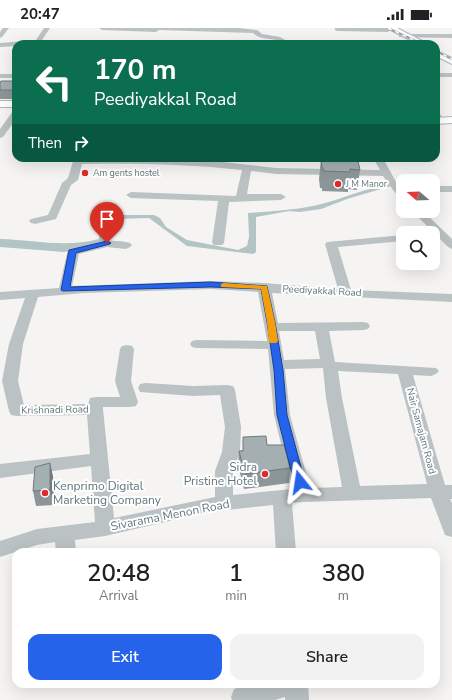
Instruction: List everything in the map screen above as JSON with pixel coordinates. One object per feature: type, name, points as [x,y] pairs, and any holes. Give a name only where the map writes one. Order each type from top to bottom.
[{"type":"main road","points":[[388,28],[414,40]]},
{"type":"main road","points":[[404,36],[410,40]]},
{"type":"main road","points":[[440,52],[452,57]]},
{"type":"main road","points":[[440,55],[452,61]]},
{"type":"main road","points":[[0,104],[12,104]]},
{"type":"main road","points":[[440,119],[452,120]]},
{"type":"street","points":[[0,36],[6,28]]},
{"type":"street","points":[[39,40],[47,28]]},
{"type":"street","points":[[88,40],[102,28],[253,30],[262,37],[278,38],[280,40]]},
{"type":"street","points":[[337,29],[388,28]]},
{"type":"street","points":[[130,38],[148,38],[157,29]]},
{"type":"street","points":[[404,36],[452,36]]},
{"type":"street","points":[[0,44],[12,43]]},
{"type":"street","points":[[2,76],[12,67]]},
{"type":"street","points":[[440,75],[452,75]]},
{"type":"street","points":[[0,135],[12,118]]},
{"type":"street","points":[[35,222],[52,217],[67,183],[73,180],[77,162]]},
{"type":"street","points":[[197,162],[276,171],[386,173]]},
{"type":"street","points":[[275,162],[276,171]]},
{"type":"street","points":[[380,162],[396,187]]},
{"type":"street","points":[[242,197],[247,167]]},
{"type":"street","points":[[440,189],[452,189]]},
{"type":"street","points":[[131,195],[241,199],[242,197],[281,197]]},
{"type":"street","points":[[218,243],[224,198]]},
{"type":"street","points":[[425,218],[452,245]]},
{"type":"street","points":[[345,292],[331,244],[396,239]]},
{"type":"street","points":[[65,290],[73,255],[72,252],[107,243],[126,245]]},
{"type":"street","name":"Peediyakkal Road","points":[[0,296],[65,290],[211,285],[452,298]]},
{"type":"street","points":[[264,287],[278,365],[282,415],[304,495]]},
{"type":"street","name":"Krishnadi Road","points":[[33,294],[16,344],[10,381],[17,411],[95,409],[104,528]]},
{"type":"street","points":[[278,365],[328,363],[321,326]]},
{"type":"street","points":[[271,327],[363,326]]},
{"type":"street","points":[[197,344],[274,345]]},
{"type":"street","points":[[95,409],[96,402],[130,402],[123,381],[127,349]]},
{"type":"street","points":[[352,493],[349,469],[332,393],[330,366],[431,371]]},
{"type":"street","name":"Nair Samajam Road","points":[[404,370],[445,492]]},
{"type":"street","points":[[146,388],[193,391],[227,390],[233,427],[231,452],[224,471],[224,504]]},
{"type":"street","points":[[0,471],[99,459]]},
{"type":"street","points":[[445,492],[452,529]]},
{"type":"street","name":"Sivarama Menon Road","points":[[0,549],[37,537],[66,543],[104,528],[208,505],[304,495],[445,492]]},
{"type":"street","points":[[282,497],[286,548]]},
{"type":"street","points":[[242,697],[276,688]]},
{"type":"street","points":[[296,688],[297,700]]},
{"type":"shaded area","points":[[396,184],[396,186],[347,199],[321,209],[300,212],[289,211],[256,217],[256,252],[253,254],[187,246],[149,218],[115,219],[114,230],[108,242],[64,252],[0,247],[0,239],[50,243],[87,242],[99,239],[103,222],[111,215],[154,215],[160,218],[166,227],[187,240],[238,250],[247,246],[249,237],[248,213],[306,207],[325,203],[373,188]]},
{"type":"building","points":[[12,81],[12,90],[0,90],[0,82]]},
{"type":"building","points":[[321,162],[358,162],[360,170],[350,169],[350,172],[324,171]]},
{"type":"building","points":[[266,436],[267,445],[284,445],[290,468],[245,474],[239,451],[243,451],[243,437]]},
{"type":"building","points":[[50,463],[50,490],[33,491],[35,467]]},
{"type":"railway","points":[[388,28],[414,40]]},
{"type":"railway","points":[[440,53],[452,59]]},
{"type":"slow traffic","points":[[224,285],[264,287],[273,341]]},
{"type":"place","name":"Am gents hostel","points":[[85,173]]},
{"type":"place","name":"J M Manor","points":[[338,184]]},
{"type":"place","name":"Sidra Pristine Hotel","points":[[265,474]]},
{"type":"place","name":"Kenprimo Digital Marketing Company","points":[[45,493]]},
{"type":"route","points":[[107,243],[72,252],[73,255],[65,290],[84,288],[211,285],[264,287],[278,370],[282,415],[300,482]]}]
